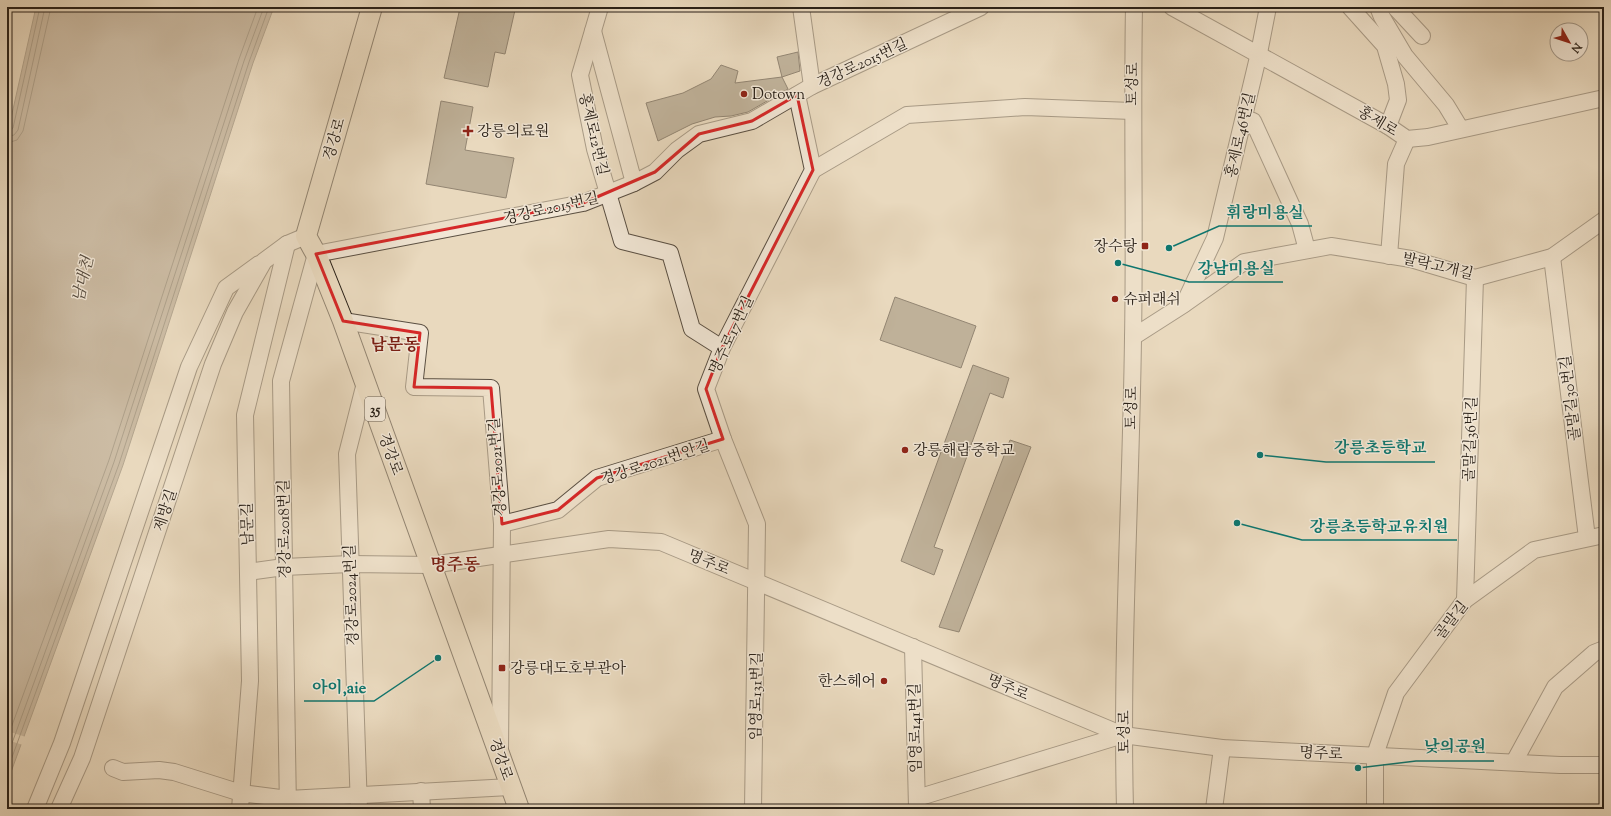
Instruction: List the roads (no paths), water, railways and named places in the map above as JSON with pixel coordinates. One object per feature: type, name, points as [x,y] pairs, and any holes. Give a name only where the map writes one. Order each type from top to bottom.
[{"type":"main road","name":"경강로","points":[[372,7],[306,236],[316,254],[343,321],[519,809]]},
{"type":"street","name":"홍제로12번길","points":[[600,7],[580,75],[595,149],[622,241],[670,253],[692,329],[722,348]]},
{"type":"street","points":[[801,7],[812,86]]},
{"type":"street","name":"경강로2015번길","points":[[316,254],[583,203],[608,194],[655,172],[677,150],[699,134],[752,121],[812,86],[981,7]]},
{"type":"street","name":"토성로","points":[[1125,809],[1123,735],[1133,337],[1132,111],[1134,7]]},
{"type":"street","name":"홍제로","points":[[1172,7],[1259,53],[1388,126],[1407,139],[1428,137],[1460,128],[1604,98]]},
{"type":"street","name":"홍제로46번길","points":[[1183,305],[1215,238],[1259,53],[1268,7]]},
{"type":"street","points":[[1350,7],[1385,46],[1396,84],[1398,100],[1388,126]]},
{"type":"street","points":[[1378,7],[1382,17],[1405,56],[1446,105],[1460,128]]},
{"type":"street","points":[[1395,7],[1422,36]]},
{"type":"street","points":[[593,31],[634,183]]},
{"type":"street","points":[[797,95],[813,170],[907,115],[1025,107],[1132,111]]},
{"type":"street","points":[[1243,122],[1250,120],[1254,121],[1300,224],[1307,250]]},
{"type":"street","points":[[1390,256],[1396,164],[1407,139]]},
{"type":"street","name":"명주로17번길","points":[[757,582],[757,524],[723,439],[706,389],[722,348],[813,170]]},
{"type":"street","name":"발락고개길","points":[[1133,337],[1183,305],[1244,262],[1331,246],[1410,259],[1475,278],[1552,257],[1604,220]]},
{"type":"street","name":"제방길","points":[[59,809],[82,758],[213,364],[235,312],[264,261],[287,244],[306,236]]},
{"type":"street","name":"남문길","points":[[240,809],[250,681],[245,415],[287,244]]},
{"type":"street","name":"경강로2018번길","points":[[288,804],[281,381],[316,254]]},
{"type":"street","name":"골말길30번길","points":[[1552,257],[1587,538]]},
{"type":"street","points":[[35,809],[62,743],[189,368],[226,288],[264,261]]},
{"type":"street","name":"골말길36번길","points":[[1465,600],[1475,278]]},
{"type":"street","name":"경강로2021번길","points":[[343,321],[420,333],[414,387],[491,388],[502,524],[500,754]]},
{"type":"street","name":"경강로2024번길","points":[[358,802],[347,454],[365,383]]},
{"type":"street","name":"경강로2021번안길","points":[[502,524],[558,510],[597,478],[723,439]]},
{"type":"street","name":"골말길","points":[[1375,809],[1375,755],[1396,692],[1465,600],[1534,550],[1604,535]]},
{"type":"street","name":"명주로","points":[[248,572],[284,567],[350,564],[431,565],[610,539],[660,542],[1123,735],[1222,748],[1604,765]]},
{"type":"street","name":"임영로131번길","points":[[753,809],[757,582]]},
{"type":"street","name":"임영로141번길","points":[[913,647],[917,804]]},
{"type":"street","points":[[1514,762],[1555,687],[1594,653],[1604,649]]},
{"type":"street","points":[[917,804],[1123,735]]},
{"type":"street","points":[[1214,809],[1222,748]]},
{"type":"street","points":[[113,768],[123,772],[159,770],[174,772],[241,793],[288,804],[358,802],[421,791],[511,787]]},
{"type":"street","points":[[421,791],[422,809]]},
{"type":"water","name":"남대천","points":[[36,7],[274,7],[253,63],[123,465],[7,783],[7,136]]},
{"type":"place","name":"Dotown","points":[[744,94]]},
{"type":"place","name":"강릉의료원","points":[[468,131]]},
{"type":"place","name":"장수탕","points":[[1145,246]]},
{"type":"place","name":"휘랑미용실","points":[[1169,248]]},
{"type":"place","name":"강남미용실","points":[[1118,263]]},
{"type":"place","name":"슈퍼래쉬","points":[[1115,299]]},
{"type":"place","name":"강릉해람중학교","points":[[905,450]]},
{"type":"place","name":"강릉초등학교","points":[[1260,455]]},
{"type":"place","name":"강릉초등학교유치원","points":[[1237,523]]},
{"type":"place","name":"아이,aie","points":[[438,658]]},
{"type":"place","name":"강릉대도호부관아","points":[[502,668]]},
{"type":"place","name":"한스헤어","points":[[884,681]]},
{"type":"place","name":"낮의공원","points":[[1358,768]]},
{"type":"district","name":"남문동","points":[[395,344]]},
{"type":"district","name":"명주동","points":[[455,564]]}]
